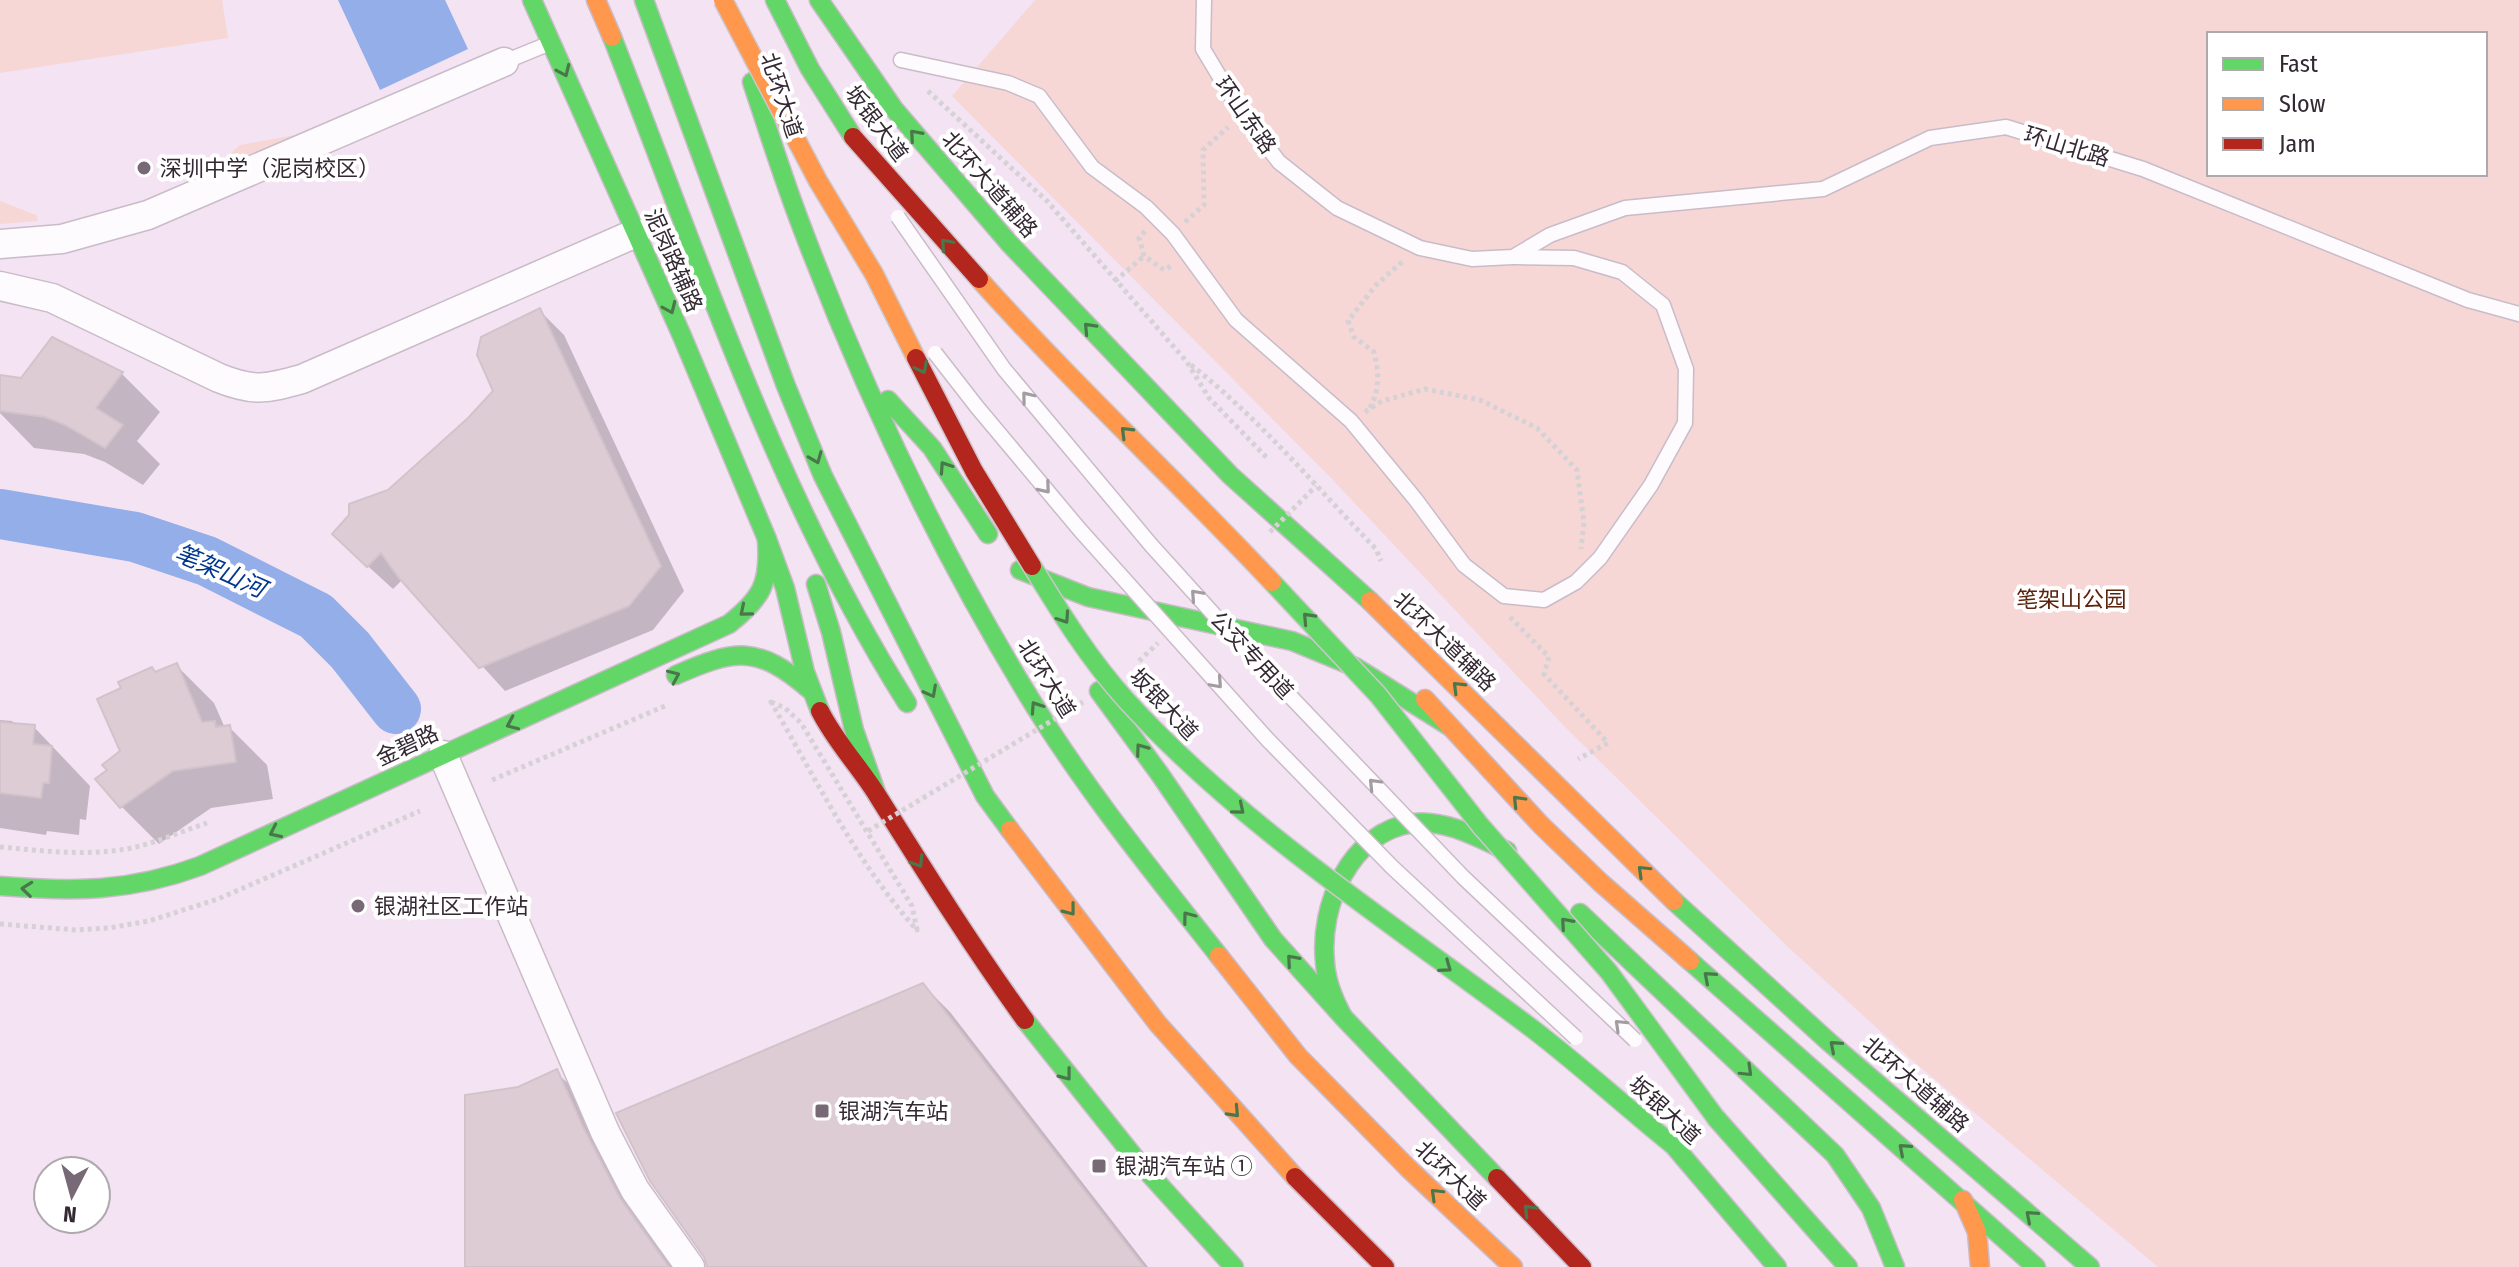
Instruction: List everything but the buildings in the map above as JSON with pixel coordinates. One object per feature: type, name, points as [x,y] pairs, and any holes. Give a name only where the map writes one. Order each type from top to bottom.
[{"type":"main road","name":"泥岗路辅路","points":[[532,0],[636,233],[767,541]]},
{"type":"main road","points":[[596,0],[790,486],[841,590],[920,723]]},
{"type":"main road","points":[[644,0],[786,386],[823,476],[985,796]]},
{"type":"main road","name":"坂银大道","points":[[724,0],[811,168],[874,274],[974,471],[1092,659],[1125,699],[1202,777],[1249,818],[1536,1032],[1674,1146],[1777,1267]]},
{"type":"main road","name":"北环大道","points":[[724,0],[801,225],[859,367],[938,537],[1027,694],[1091,788],[1298,1056],[1408,1168],[1513,1267]]},
{"type":"main road","name":"坂银大道","points":[[775,0],[810,69],[853,137],[1032,338],[1195,500],[1378,695],[1480,825],[1609,972],[1716,1118],[1848,1267]]},
{"type":"main road","name":"北环大道辅路","points":[[819,0],[883,97],[990,222],[1123,365],[1260,505],[1347,580],[1681,907],[1793,1009],[2090,1267]]},
{"type":"main road","points":[[859,367],[932,448],[1004,559],[1159,773],[1273,939],[1344,1018],[1582,1267]]},
{"type":"main road","points":[[790,486],[793,519],[831,632],[854,730],[877,795]]},
{"type":"main road","points":[[1260,505],[1336,595]]},
{"type":"main road","points":[[767,541],[784,587],[799,660],[809,689],[835,738],[877,795],[970,944],[1036,1035],[1118,1140],[1234,1267]]},
{"type":"main road","name":"金碧路","points":[[0,886],[71,893],[102,892],[166,879],[449,769],[729,624],[760,598],[767,584],[767,541]]},
{"type":"main road","points":[[1004,559],[1088,597],[1292,641],[1355,667],[1449,726]]},
{"type":"main road","points":[[655,684],[719,657],[747,655],[770,659],[790,671],[809,689]]},
{"type":"main road","points":[[1402,673],[1541,825],[1600,882],[2036,1267]]},
{"type":"main road","points":[[937,745],[985,796],[1158,1024],[1304,1187],[1385,1267]]},
{"type":"main road","points":[[1344,1018],[1333,998],[1327,974],[1325,929],[1339,882],[1354,857],[1372,840],[1393,828],[1415,823],[1477,836],[1507,851],[1538,873],[1835,1155],[1874,1212],[1895,1267]]},
{"type":"main road","points":[[1963,1200],[1977,1232],[1980,1267]]},
{"type":"street","points":[[0,244],[62,239],[148,215],[504,62]]},
{"type":"street","points":[[0,286],[52,298],[219,378],[240,386],[264,389],[302,379],[636,233]]},
{"type":"street","points":[[449,769],[605,1132],[635,1190],[690,1267]]},
{"type":"lane","name":"环山东路","points":[[1204,0],[1203,49],[1242,114],[1279,162],[1337,208],[1420,248]]},
{"type":"lane","points":[[504,62],[551,43]]},
{"type":"lane","points":[[901,60],[1008,83],[1039,96],[1092,167],[1146,207],[1173,234],[1236,320],[1351,421],[1464,565],[1504,596],[1544,600],[1576,582],[1600,558],[1651,485],[1685,423],[1686,369],[1663,305],[1622,272],[1574,258],[1513,257]]},
{"type":"lane","name":"环山北路","points":[[1420,248],[1472,259],[1513,257],[1550,235],[1625,208],[1823,189],[1930,138],[2006,127],[2143,169],[2468,300],[2519,314]]},
{"type":"lane","name":"公交专用道","points":[[853,137],[887,200],[1004,369],[1161,557],[1463,877],[1716,1118]]},
{"type":"lane","name":"公交专用道","points":[[874,274],[977,407],[1080,530],[1268,740],[1392,867],[1583,1045]]},
{"type":"lane","points":[[1614,1077],[1674,1146]]},
{"type":"path","points":[[901,60],[919,83],[1047,201],[1187,362],[1220,388],[1376,549]]},
{"type":"path","points":[[1173,234],[1204,205],[1203,150],[1242,114]]},
{"type":"path","points":[[1139,238],[1144,256],[1164,270]]},
{"type":"path","points":[[1369,409],[1377,393],[1380,374],[1374,352],[1354,337],[1348,321],[1376,285],[1420,248]]},
{"type":"path","points":[[1115,281],[1144,256]]},
{"type":"path","points":[[1351,421],[1382,401],[1425,389],[1480,400],[1537,428],[1577,470],[1584,523],[1576,582]]},
{"type":"path","points":[[1504,596],[1497,604],[1549,657],[1544,674],[1608,743],[1576,760]]},
{"type":"path","points":[[868,831],[1094,696]]},
{"type":"path","points":[[766,697],[858,850],[894,905],[917,930]]},
{"type":"path","points":[[492,780],[676,701]]},
{"type":"path","points":[[771,702],[785,708],[801,723]]},
{"type":"green space","points":[[0,0],[222,0],[228,38],[0,73]]},
{"type":"green space","name":"笔架山公园","points":[[1035,0],[2519,0],[2519,1267],[2158,1267],[1913,1061],[1787,946],[1565,727],[1331,478],[952,96]]},
{"type":"green space","points":[[295,135],[204,177],[240,145]]},
{"type":"green space","points":[[0,201],[36,215],[38,221],[0,224]]},
{"type":"water","points":[[338,0],[445,0],[468,49],[380,90]]},
{"type":"waterway","name":"笔架山河","points":[[0,514],[135,537],[207,561],[316,616],[350,650],[396,709]]},
{"type":"traffic: fast","points":[[532,0],[682,336],[767,539],[785,588],[805,672],[820,711]]},
{"type":"traffic: fast","points":[[644,0],[786,386],[823,476],[985,796],[1010,830]]},
{"type":"traffic: fast","points":[[775,0],[810,69],[853,137]]},
{"type":"traffic: fast","points":[[819,0],[894,109],[1009,243],[1230,475],[1370,601]]},
{"type":"traffic: fast","points":[[612,37],[710,293],[780,461],[861,625],[907,703]]},
{"type":"traffic: fast","points":[[752,82],[794,207],[849,346],[903,464],[962,580],[1026,692],[1070,761],[1219,956]]},
{"type":"traffic: fast","points":[[888,400],[932,448],[988,534]]},
{"type":"traffic: fast","points":[[0,886],[101,888],[149,881],[200,866],[729,624],[749,606],[762,588],[767,568],[767,541]]},
{"type":"traffic: fast","points":[[1032,566],[1112,684],[1220,792],[1322,874],[1570,1058],[1674,1146]]},
{"type":"traffic: fast","points":[[1020,570],[1088,597],[1292,641],[1355,667],[1449,726]]},
{"type":"traffic: fast","points":[[1272,582],[1378,695],[1480,825],[1609,972],[1716,1118]]},
{"type":"traffic: fast","points":[[816,584],[831,632],[854,730],[877,795]]},
{"type":"traffic: fast","points":[[676,675],[714,660],[746,656],[775,665],[809,689]]},
{"type":"traffic: fast","points":[[1099,691],[1273,939],[1497,1178]]},
{"type":"traffic: fast","points":[[1342,1015],[1327,976],[1324,940],[1334,896],[1356,856],[1391,829],[1413,823],[1437,824],[1462,831],[1507,851]]},
{"type":"traffic: fast","points":[[1674,901],[1829,1042],[2090,1267]]},
{"type":"traffic: fast","points":[[1580,913],[1835,1155],[1871,1208],[1895,1267]]},
{"type":"traffic: fast","points":[[1690,961],[2036,1267]]},
{"type":"traffic: fast","points":[[1025,1020],[1135,1158],[1234,1267]]},
{"type":"traffic: fast","points":[[1716,1118],[1848,1267]]},
{"type":"traffic: fast","points":[[1674,1146],[1777,1267]]},
{"type":"traffic: slow","points":[[596,0],[612,37]]},
{"type":"traffic: slow","points":[[723,0],[818,181],[874,274],[916,358]]},
{"type":"traffic: slow","points":[[979,279],[1272,582]]},
{"type":"traffic: slow","points":[[1370,601],[1674,901]]},
{"type":"traffic: slow","points":[[1425,699],[1541,825],[1690,961]]},
{"type":"traffic: slow","points":[[1010,830],[1158,1024],[1295,1177]]},
{"type":"traffic: slow","points":[[1219,956],[1298,1056],[1408,1168],[1513,1267]]},
{"type":"traffic: slow","points":[[1963,1200],[1977,1232],[1980,1267]]},
{"type":"traffic: jam","points":[[853,137],[979,279]]},
{"type":"traffic: jam","points":[[916,358],[974,471],[1032,566]]},
{"type":"traffic: jam","points":[[820,711],[1025,1020]]},
{"type":"traffic: jam","points":[[1295,1177],[1385,1267]]},
{"type":"traffic: jam","points":[[1497,1178],[1582,1267]]},
{"type":"place","name":"深圳中学（泥岗校区）","points":[[144,168]]},
{"type":"place","name":"银湖社区工作站","points":[[358,906]]},
{"type":"place","name":"银湖汽车站","points":[[822,1111]]},
{"type":"place","name":"银湖汽车站 ①","points":[[1099,1166]]}]
